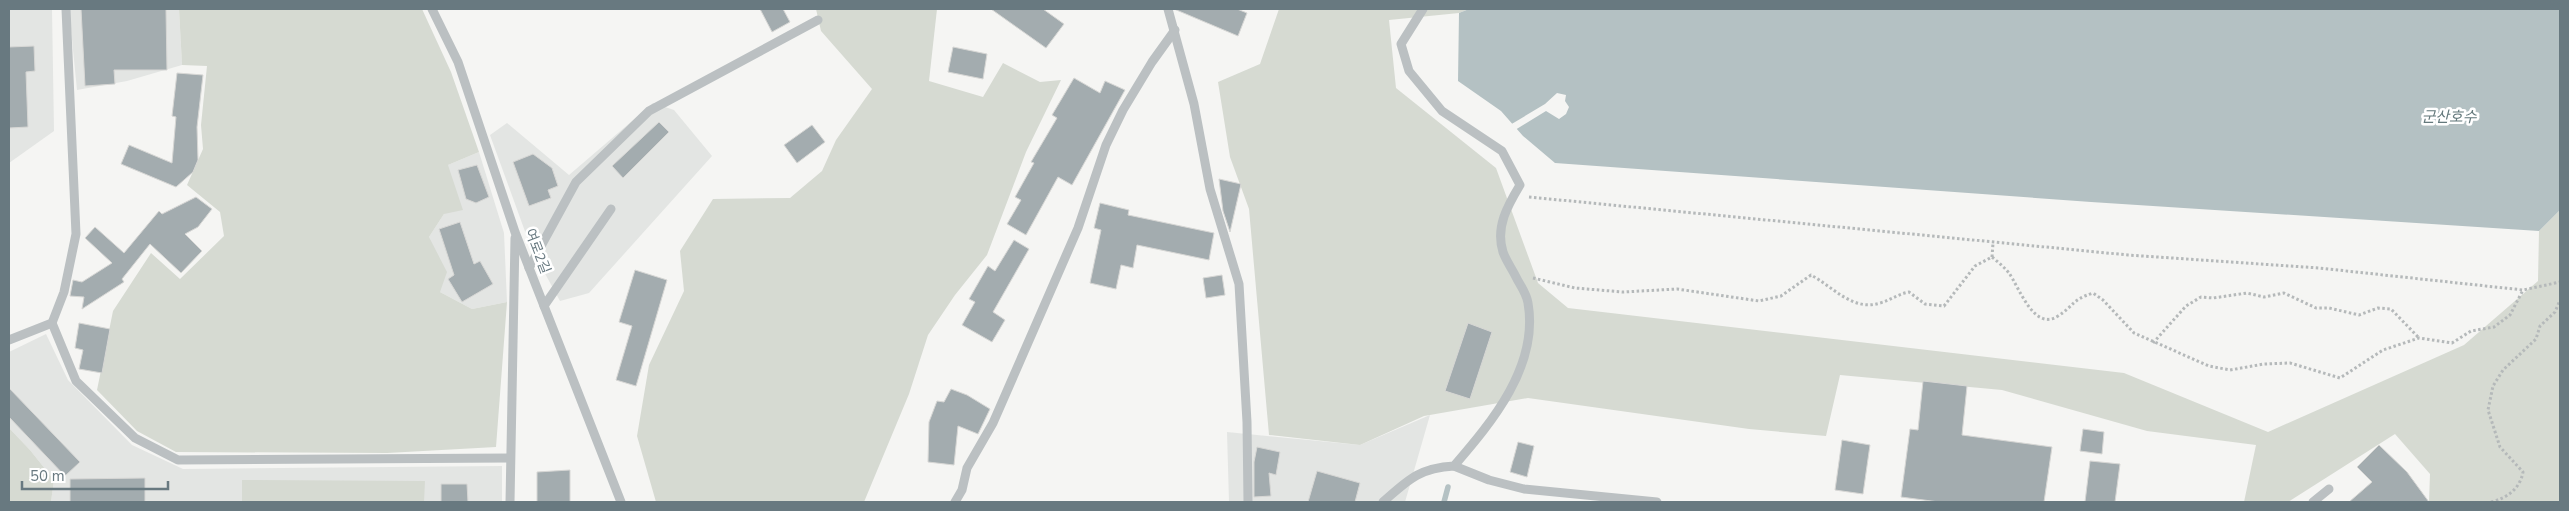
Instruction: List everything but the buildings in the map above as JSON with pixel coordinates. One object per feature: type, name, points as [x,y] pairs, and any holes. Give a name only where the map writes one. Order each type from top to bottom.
[{"type":"street","points":[[66,9],[76,234],[64,292],[52,323],[76,381],[135,438],[178,460],[510,458]]},
{"type":"street","name":"여로2길","points":[[432,9],[458,62],[515,232],[621,502]]},
{"type":"street","points":[[1168,9],[1194,104],[1210,189],[1239,284],[1247,422],[1248,502]]},
{"type":"street","points":[[1424,9],[1401,44],[1409,72],[1442,111],[1502,151],[1520,185],[1504,212],[1500,238],[1503,253],[1528,301],[1530,329],[1525,357],[1487,428],[1454,466]]},
{"type":"street","points":[[529,268],[576,182],[649,111],[818,20]]},
{"type":"street","points":[[955,502],[962,490],[967,468],[993,423],[1078,228],[1106,145],[1123,110],[1174,30]]},
{"type":"street","points":[[544,306],[611,209]]},
{"type":"street","points":[[510,502],[515,232]]},
{"type":"street","points":[[9,340],[52,323]]},
{"type":"street","points":[[1383,502],[1410,478],[1433,467],[1454,466],[1489,480],[1524,489],[1657,502]]},
{"type":"street","points":[[2313,502],[2329,489]]},
{"type":"path","points":[[1514,196],[1994,243],[2319,268],[2523,290],[2560,282]]},
{"type":"path","points":[[1992,257],[1994,243]]},
{"type":"path","points":[[1518,282],[1531,278],[1575,288],[1623,292],[1677,289],[1759,301],[1781,296],[1811,275],[1824,282],[1841,297],[1855,303],[1879,304],[1898,294],[1909,292],[1925,304],[1944,306],[1975,266],[1992,257]]},
{"type":"path","points":[[1992,257],[2009,273],[2025,302],[2040,318],[2049,320],[2058,316],[2078,298],[2093,293],[2103,300],[2134,333],[2153,343],[2209,366],[2230,370],[2264,364],[2290,363],[2340,378],[2383,350],[2419,338],[2452,343],[2472,331],[2494,327],[2510,315],[2523,290]]},
{"type":"path","points":[[2153,343],[2186,306],[2201,297],[2213,298],[2247,293],[2264,297],[2284,292],[2316,308],[2330,308],[2359,315],[2378,308],[2391,309],[2419,338]]},
{"type":"path","points":[[2491,502],[2503,499],[2521,484],[2523,472],[2500,446],[2488,410],[2493,386],[2503,370],[2536,339],[2540,326],[2554,312],[2560,300]]},
{"type":"shaded area","points":[[9,9],[52,9],[54,131],[9,163]]},
{"type":"shaded area","points":[[69,9],[179,9],[182,65],[127,81],[77,90]]},
{"type":"shaded area","points":[[179,9],[422,9],[451,72],[479,152],[448,165],[463,210],[444,214],[429,237],[447,272],[440,292],[472,309],[507,302],[496,447],[387,453],[176,452],[137,431],[97,390],[113,311],[151,253],[180,279],[224,236],[220,212],[187,185],[203,149],[201,125],[207,66],[182,65]]},
{"type":"shaded area","points":[[816,9],[937,9],[929,81],[983,97],[1003,63],[1040,82],[1061,80],[1026,152],[987,255],[955,295],[928,335],[909,394],[864,502],[656,502],[637,436],[649,365],[684,291],[680,251],[713,199],[790,198],[822,171],[836,140],[872,89],[821,31]]},
{"type":"shaded area","points":[[1279,9],[1469,9],[1459,13],[1389,20],[1396,88],[1496,168],[1538,283],[1568,308],[2124,373],[2268,432],[2464,345],[2538,281],[2539,231],[2560,210],[2560,502],[2429,502],[2430,474],[2395,434],[2288,502],[2244,502],[2256,445],[2147,431],[2002,390],[1840,375],[1826,436],[1749,429],[1528,398],[1424,416],[1360,445],[1269,435],[1249,209],[1230,157],[1218,82],[1260,64]]},
{"type":"shaded area","points":[[653,103],[674,110],[712,156],[589,293],[560,301],[531,248],[490,135],[507,123],[569,175]]},
{"type":"shaded area","points":[[479,152],[504,233],[507,302],[472,309],[440,292],[429,237],[444,214],[448,165]]},
{"type":"shaded area","points":[[46,334],[68,380],[132,445],[183,469],[502,466],[502,502],[51,502],[54,480],[9,428],[9,352]]},
{"type":"shaded area","points":[[1430,415],[1405,502],[1229,502],[1227,432],[1360,445]]},
{"type":"shaded area","points":[[9,428],[54,480],[51,502],[9,502]]},
{"type":"shaded area","points":[[242,480],[425,481],[424,502],[242,502]]},
{"type":"water","name":"군산호수","points":[[1469,9],[2560,9],[2560,210],[2539,231],[2091,202],[1555,163],[1523,136],[1501,111],[1458,81],[1459,13]]},
{"type":"pier","points":[[1557,93],[1566,95],[1565,101],[1569,107],[1566,114],[1559,119],[1546,111],[1515,130],[1510,125],[1545,104]]},
{"type":"waterway","points":[[1444,502],[1448,487]]}]
